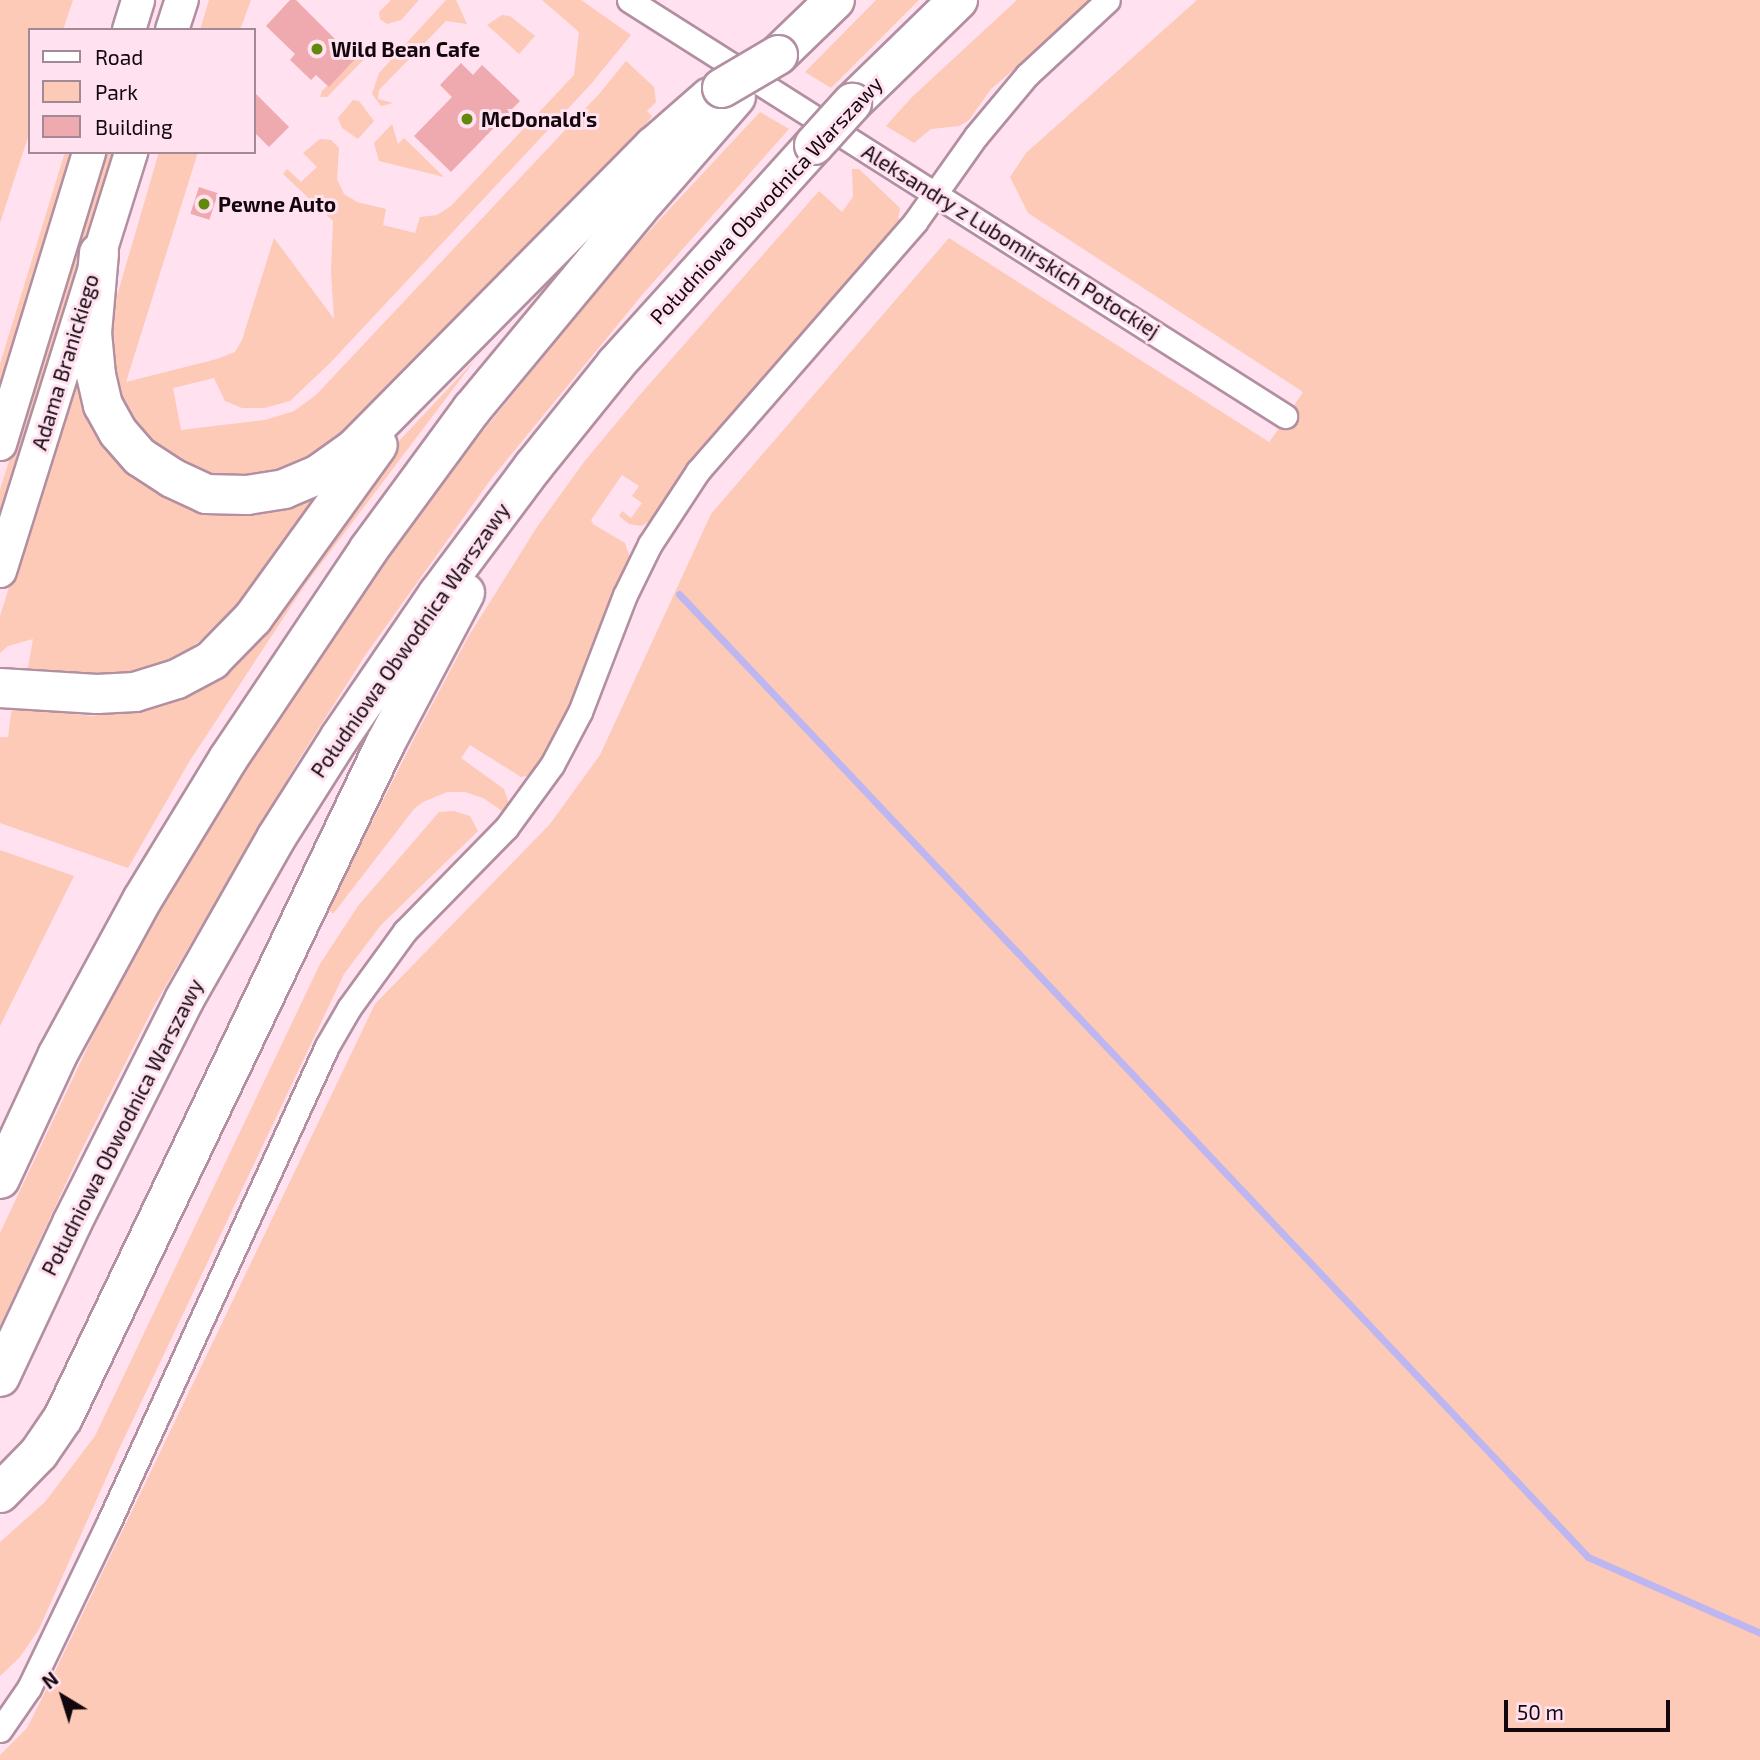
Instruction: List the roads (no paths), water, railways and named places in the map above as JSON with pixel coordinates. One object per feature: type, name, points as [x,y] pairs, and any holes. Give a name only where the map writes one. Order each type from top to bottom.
[{"type":"highway","points":[[99,253],[92,333],[103,404],[118,432],[140,457],[172,478],[206,494],[247,495],[284,489],[319,474],[354,449],[654,146],[778,55],[835,0]]},
{"type":"highway","name":"Południowa Obwodnica Warszawy","points":[[0,1377],[124,1116],[226,924],[340,737],[438,594],[533,467],[616,364],[852,103],[958,0]]},
{"type":"highway","points":[[0,1179],[57,1056],[142,900],[228,759],[369,549],[427,468],[729,92]]},
{"type":"highway","points":[[0,688],[97,694],[135,692],[177,679],[212,660],[253,618],[438,365]]},
{"type":"highway","points":[[0,1493],[39,1453],[63,1418],[385,744],[533,467]]},
{"type":"main road","points":[[130,28],[138,0]]},
{"type":"main road","points":[[173,28],[182,0]]},
{"type":"main road","name":"Adama Branickiego","points":[[0,444],[88,154]]},
{"type":"main road","name":"Adama Branickiego","points":[[0,571],[130,154]]},
{"type":"street","name":"Aleksandry z Lubomirskich Potockiej","points":[[629,0],[1285,416]]},
{"type":"street","points":[[0,1730],[29,1688],[113,1512],[327,1045],[349,1007],[405,931],[506,828],[552,765],[580,712],[625,595],[673,505],[698,471],[936,193],[976,136],[1034,66],[1108,0]]},
{"type":"waterway","points":[[679,594],[1588,1557],[1760,1633]]},
{"type":"place","name":"Wild Bean Cafe","points":[[317,49]]},
{"type":"place","name":"McDonald's","points":[[467,119]]},
{"type":"place","name":"Pewne Auto","points":[[204,204]]}]
